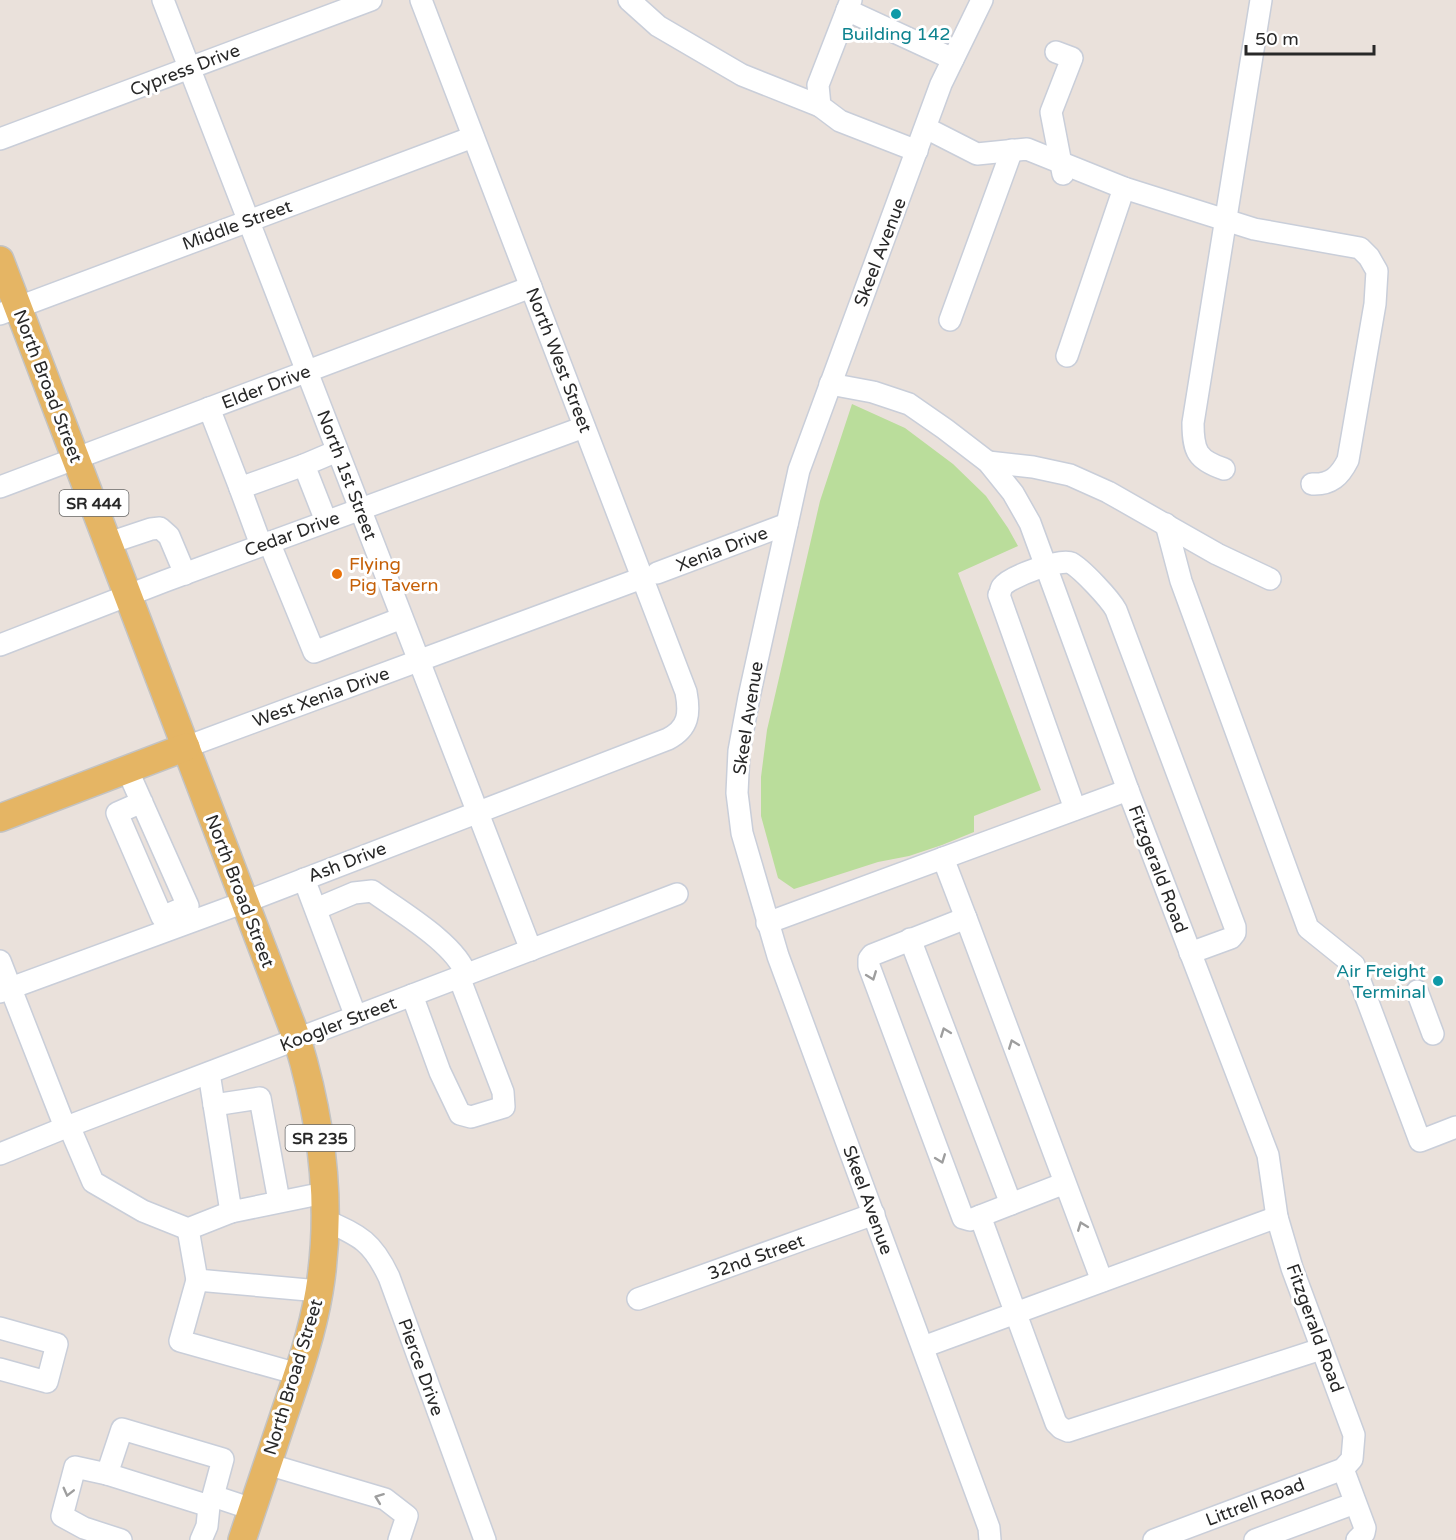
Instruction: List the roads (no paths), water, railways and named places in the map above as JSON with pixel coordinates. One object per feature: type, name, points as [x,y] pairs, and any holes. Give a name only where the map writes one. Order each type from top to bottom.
[{"type":"main road","name":"North Broad Street","points":[[0,260],[9,310],[75,459],[109,543],[297,1040],[314,1101],[320,1137],[325,1220],[319,1291],[313,1323],[298,1374],[252,1509],[247,1539]]},
{"type":"main road","name":"West Xenia Drive","points":[[0,818],[186,747]]},
{"type":"street","name":"North 1st Street","points":[[163,0],[531,950]]},
{"type":"street","name":"Cypress Drive","points":[[0,139],[371,0]]},
{"type":"street","name":"North West Street","points":[[421,0],[584,427],[650,575],[686,692],[689,707],[686,722]]},
{"type":"street","points":[[628,0],[658,26],[742,75],[820,106],[840,121],[917,151]]},
{"type":"street","name":"Skeel Avenue","points":[[982,0],[941,84],[799,470],[749,697],[738,769],[737,794],[742,833],[767,923],[989,1528],[990,1540]]},
{"type":"street","points":[[1224,469],[1204,461],[1197,453],[1193,440],[1193,423],[1261,0]]},
{"type":"street","points":[[820,106],[818,85],[849,5],[953,59]]},
{"type":"street","points":[[1056,52],[1072,58],[1051,112],[1062,170]]},
{"type":"street","points":[[926,128],[977,154],[1027,149],[1062,170],[1254,229],[1360,248],[1369,257],[1377,271],[1375,304],[1348,460],[1335,479],[1323,484],[1312,484]]},
{"type":"street","name":"Middle Street","points":[[9,310],[474,137]]},
{"type":"street","points":[[950,320],[1012,150]]},
{"type":"street","points":[[1067,356],[1124,188]]},
{"type":"street","name":"Elder Drive","points":[[0,487],[531,287]]},
{"type":"street","name":"Fitzgerald Road","points":[[830,384],[873,392],[909,404],[988,462],[1013,493],[1030,523],[1128,790],[1268,1155],[1277,1217],[1321,1349],[1354,1435],[1347,1464]]},
{"type":"street","points":[[209,408],[240,488],[314,652],[402,618]]},
{"type":"street","name":"Cedar Drive","points":[[0,645],[185,573],[584,427]]},
{"type":"street","points":[[240,488],[338,451]]},
{"type":"street","points":[[988,462],[1033,467],[1070,475],[1108,492],[1217,554],[1270,579]]},
{"type":"street","points":[[304,465],[327,521]]},
{"type":"street","name":"Xenia Drive","points":[[650,575],[787,524]]},
{"type":"street","points":[[1166,524],[1181,581],[1308,928],[1354,965],[1420,1141],[1456,1127]]},
{"type":"street","points":[[109,543],[160,528],[169,536],[185,573]]},
{"type":"street","points":[[1075,809],[999,595],[1001,587],[1010,580],[1060,561],[1071,563],[1112,603],[1227,905],[1235,933],[1231,938],[1190,953]]},
{"type":"street","name":"West Xenia Drive","points":[[186,747],[650,575]]},
{"type":"street","name":"Ash Drive","points":[[5,990],[191,913],[245,902],[668,739],[680,733],[686,722]]},
{"type":"street","points":[[127,769],[142,802],[191,913],[162,917],[117,813],[142,802]]},
{"type":"street","points":[[767,923],[1128,790]]},
{"type":"street","points":[[943,858],[1102,1281]]},
{"type":"street","points":[[304,879],[356,1017]]},
{"type":"street","points":[[316,909],[354,893],[372,891],[441,940],[458,959],[503,1092],[504,1107],[471,1117],[460,1114],[440,1072],[412,995]]},
{"type":"street","name":"Koogler Street","points":[[0,1154],[67,1126],[677,894]]},
{"type":"street","points":[[966,918],[872,955],[868,966],[963,1218],[970,1220],[1065,1184]]},
{"type":"street","points":[[910,939],[1011,1204]]},
{"type":"street","points":[[0,961],[5,990],[93,1182],[143,1211],[188,1229],[231,1212],[324,1193]]},
{"type":"street","points":[[1417,991],[1433,1034]]},
{"type":"street","points":[[209,1073],[231,1212]]},
{"type":"street","points":[[214,1106],[260,1098],[279,1201]]},
{"type":"street","name":"32nd Street","points":[[638,1299],[874,1214]]},
{"type":"street","points":[[980,1216],[1056,1423],[1068,1431],[1321,1349]]},
{"type":"street","points":[[923,1347],[1277,1217]]},
{"type":"street","name":"Pierce Drive","points":[[325,1220],[365,1240],[379,1256],[389,1277],[485,1540]]},
{"type":"street","points":[[188,1229],[197,1280],[180,1341],[298,1374]]},
{"type":"street","points":[[197,1280],[319,1291]]},
{"type":"street","points":[[0,1328],[57,1344],[47,1382],[0,1369]]},
{"type":"street","points":[[107,1474],[122,1429],[223,1459],[211,1501],[207,1526],[201,1540]]},
{"type":"street","points":[[267,1464],[385,1499],[407,1516],[399,1540]]},
{"type":"street","points":[[1347,1464],[1356,1503],[1365,1527],[1364,1533],[1357,1540]]},
{"type":"street","name":"Littrell Road","points":[[1154,1540],[1347,1464]]},
{"type":"street","points":[[121,1540],[84,1528],[62,1516],[75,1467],[252,1509]]},
{"type":"street","points":[[1256,1540],[1356,1503]]},
{"type":"place","name":"Building 142","points":[[896,14]]},
{"type":"place","name":"Flying Pig Tavern","points":[[337,574]]},
{"type":"place","name":"Air Freight Terminal","points":[[1438,981]]}]
